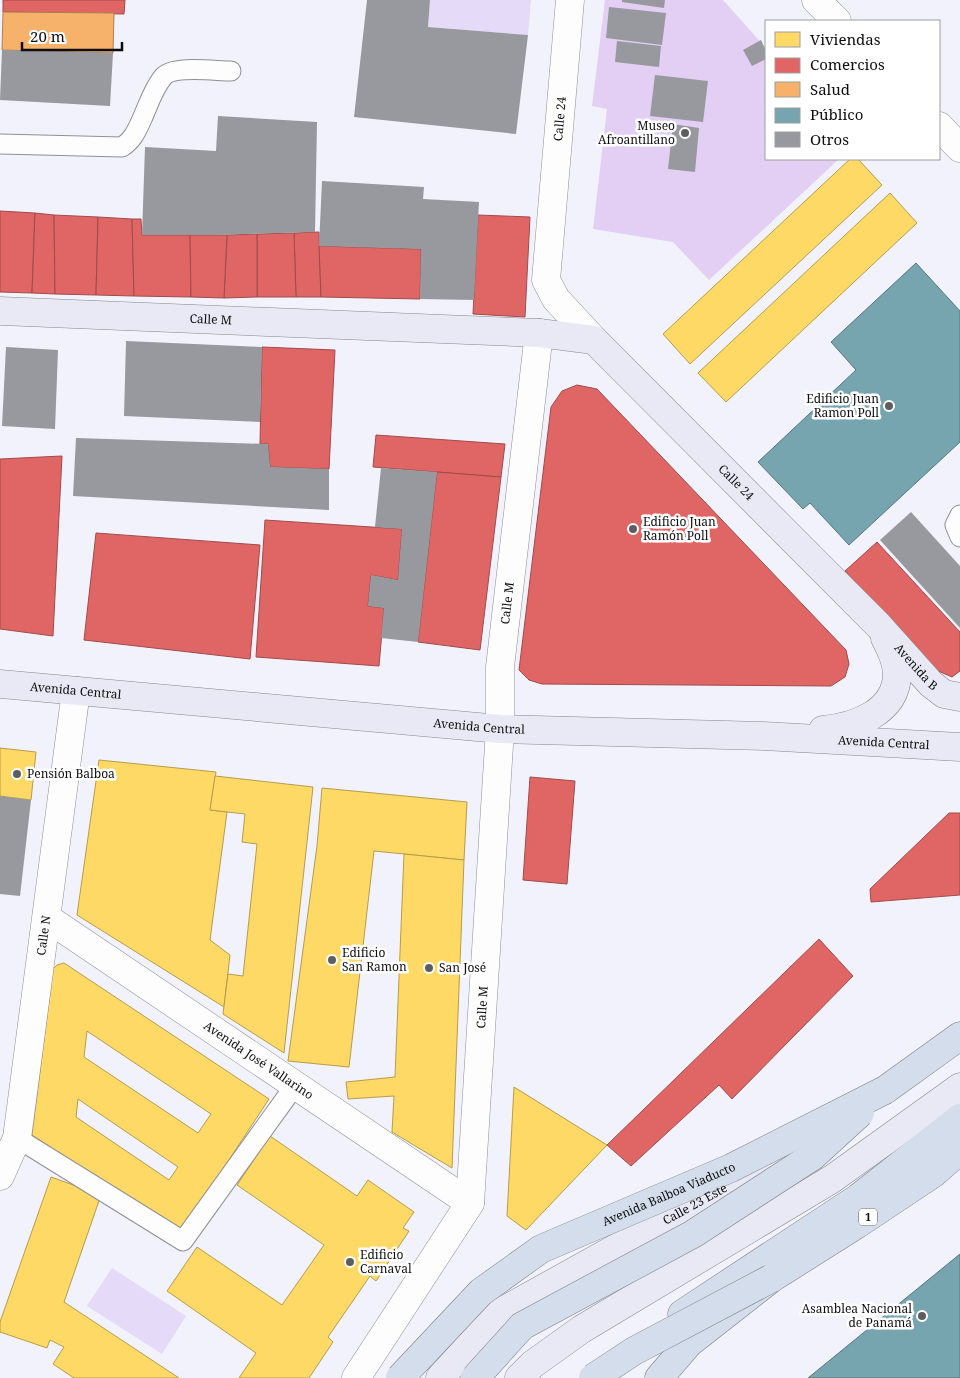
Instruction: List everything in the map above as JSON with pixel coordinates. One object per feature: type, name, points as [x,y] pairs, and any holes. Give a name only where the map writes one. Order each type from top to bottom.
[{"type":"highway","name":"Avenida Balboa Viaducto","points":[[400,1378],[481,1292],[541,1249],[731,1168],[885,1090],[960,1038]]},
{"type":"highway","points":[[475,1378],[522,1326],[693,1234],[813,1156],[885,1090]]},
{"type":"highway","points":[[595,1378],[639,1342],[858,1198],[960,1118]]},
{"type":"highway","name":"1","points":[[772,1278],[856,1226],[934,1173],[960,1150]]},
{"type":"highway","points":[[595,1378],[634,1351],[772,1278]]},
{"type":"highway","points":[[659,1378],[689,1343],[772,1278]]},
{"type":"main road","name":"Calle M","points":[[0,311],[539,333]]},
{"type":"main road","points":[[539,333],[594,340]]},
{"type":"main road","name":"Calle 24","points":[[594,340],[879,626]]},
{"type":"main road","points":[[764,736],[846,726],[871,717],[880,710],[889,700],[897,676],[892,653],[879,626]]},
{"type":"main road","name":"Avenida B","points":[[879,626],[931,684],[944,694],[960,697]]},
{"type":"main road","name":"Avenida Central","points":[[0,684],[500,729],[764,736],[960,748]]},
{"type":"main road","name":"Calle 23 Este","points":[[440,1378],[499,1313],[818,1136],[908,1082],[960,1038]]},
{"type":"main road","points":[[519,1378],[533,1364],[582,1329],[832,1179],[960,1087]]},
{"type":"street","name":"Calle 24","points":[[570,0],[546,280],[556,299],[594,340]]},
{"type":"street","points":[[816,0],[836,20]]},
{"type":"street","points":[[940,127],[960,148]]},
{"type":"street","name":"Calle M","points":[[356,1378],[470,1203],[500,729],[500,668],[539,333]]},
{"type":"street","name":"Calle N","points":[[0,1176],[16,1138],[76,691]]},
{"type":"street","name":"Avenida José Vallarino","points":[[46,918],[296,1084],[470,1203]]},
{"type":"lane","points":[[0,144],[122,147],[129,143],[136,133],[156,88],[164,76],[179,70],[230,71]]},
{"type":"lane","points":[[960,515],[955,525],[960,536]]},
{"type":"lane","points":[[16,1138],[183,1241],[296,1084]]},
{"type":"shaded area","points":[[430,0],[531,0],[528,35],[428,27]]},
{"type":"shaded area","name":"Museo Afroantillano","points":[[605,0],[723,0],[765,47],[765,160],[838,160],[709,280],[673,242],[593,229],[607,109],[592,106]]},
{"type":"shaded area","points":[[112,1268],[186,1316],[162,1354],[87,1306]]},
{"type":"building: Viviendas","points":[[849,160],[859,160],[882,185],[690,364],[663,334]]},
{"type":"building: Viviendas","points":[[890,193],[917,223],[726,402],[698,373]]},
{"type":"building: Viviendas","name":"Pensión Balboa","points":[[0,748],[36,752],[31,800],[0,796]]},
{"type":"building: Viviendas","points":[[99,760],[216,772],[210,810],[227,812],[210,940],[230,955],[224,1007],[77,915]]},
{"type":"building: Viviendas","points":[[215,776],[313,787],[284,1053],[223,1014],[228,974],[243,976],[257,844],[242,842],[245,814],[210,810]]},
{"type":"building: Viviendas","name":"Edificio San Ramon","points":[[322,788],[467,802],[464,860],[374,851],[349,1067],[288,1061],[317,846]]},
{"type":"building: Viviendas","name":"San José","points":[[404,854],[464,860],[452,1168],[392,1132],[394,1096],[348,1099],[346,1082],[395,1077]]},
{"type":"building: Viviendas","points":[[64,963],[269,1099],[181,1233],[32,1135],[53,969],[57,965]],"holes":[[[87,1031],[211,1114],[198,1133],[84,1057]],[[78,1099],[178,1167],[169,1180],[76,1117]]]},
{"type":"building: Viviendas","points":[[514,1087],[607,1145],[526,1230],[507,1216]]},
{"type":"building: Viviendas","name":"Edificio Carnaval","points":[[270,1136],[357,1196],[368,1180],[414,1212],[403,1228],[409,1231],[376,1281],[370,1276],[328,1337],[333,1342],[309,1378],[239,1378],[256,1353],[167,1291],[197,1247],[282,1305],[324,1245],[237,1185]]},
{"type":"building: Viviendas","points":[[51,1177],[101,1195],[64,1302],[179,1378],[74,1378],[53,1364],[64,1347],[50,1340],[47,1348],[0,1332],[0,1322]]},
{"type":"building: Comercios","points":[[3,0],[125,0],[124,14],[3,12]]},
{"type":"building: Comercios","points":[[0,211],[35,213],[32,293],[0,292]]},
{"type":"building: Comercios","points":[[35,213],[54,215],[55,294],[32,293]]},
{"type":"building: Comercios","points":[[54,215],[98,217],[96,295],[55,294]]},
{"type":"building: Comercios","points":[[478,215],[530,217],[525,317],[473,314]]},
{"type":"building: Comercios","points":[[98,217],[132,219],[134,296],[96,295]]},
{"type":"building: Comercios","points":[[132,219],[141,219],[142,235],[190,235],[191,297],[134,296]]},
{"type":"building: Comercios","points":[[319,232],[321,297],[296,297],[294,233]]},
{"type":"building: Comercios","points":[[294,233],[296,297],[257,297],[257,234]]},
{"type":"building: Comercios","points":[[257,234],[257,297],[224,298],[227,235]]},
{"type":"building: Comercios","points":[[190,235],[227,235],[224,298],[191,297]]},
{"type":"building: Comercios","points":[[319,246],[421,249],[420,299],[321,297]]},
{"type":"building: Comercios","points":[[262,347],[335,350],[329,469],[270,467],[268,444],[260,444]]},
{"type":"building: Comercios","name":"Edificio Juan Ramón Poll","points":[[577,385],[597,389],[846,650],[849,664],[845,677],[831,686],[542,684],[529,680],[519,670],[551,407],[562,391]]},
{"type":"building: Comercios","points":[[376,435],[505,444],[501,477],[373,467]]},
{"type":"building: Comercios","points":[[62,456],[53,636],[0,629],[0,459]]},
{"type":"building: Comercios","points":[[437,472],[501,477],[480,650],[418,642]]},
{"type":"building: Comercios","points":[[265,520],[402,529],[398,580],[371,575],[368,606],[384,608],[379,666],[256,657]]},
{"type":"building: Comercios","points":[[96,533],[260,545],[250,659],[84,640]]},
{"type":"building: Comercios","points":[[877,542],[960,632],[960,671],[952,677],[936,670],[845,571]]},
{"type":"building: Comercios","points":[[530,777],[575,781],[567,884],[523,880]]},
{"type":"building: Comercios","points":[[949,813],[960,813],[960,895],[871,902],[870,889]]},
{"type":"building: Comercios","points":[[819,939],[853,976],[732,1099],[719,1085],[631,1166],[607,1145]]},
{"type":"building: Salud","points":[[3,12],[114,13],[113,53],[2,50]]},
{"type":"building: Público","name":"Edificio Juan Ramon Poll","points":[[916,263],[960,311],[960,442],[849,545],[810,503],[803,509],[758,462],[856,370],[831,342]]},
{"type":"building: Público","name":"Asamblea Nacional de Panamá","points":[[960,1254],[960,1378],[808,1378]]},
{"type":"building: Otros","points":[[367,0],[430,0],[428,27],[528,35],[516,134],[354,117]]},
{"type":"building: Otros","points":[[622,0],[665,0],[664,8],[622,2]]},
{"type":"building: Otros","points":[[609,7],[666,13],[662,45],[606,38]]},
{"type":"building: Otros","points":[[761,40],[765,49],[765,60],[752,66],[743,50]]},
{"type":"building: Otros","points":[[617,41],[661,46],[659,67],[615,62]]},
{"type":"building: Otros","points":[[2,50],[113,53],[110,106],[0,100]]},
{"type":"building: Otros","points":[[655,75],[708,81],[703,122],[650,116]]},
{"type":"building: Otros","points":[[218,116],[317,122],[315,232],[142,235],[145,147],[216,151]]},
{"type":"building: Otros","points":[[673,124],[699,128],[695,172],[668,169]]},
{"type":"building: Otros","points":[[322,181],[424,187],[423,199],[479,202],[474,300],[420,299],[421,249],[319,246]]},
{"type":"building: Otros","points":[[126,341],[262,347],[260,422],[124,416]]},
{"type":"building: Otros","points":[[6,347],[58,350],[55,429],[2,426]]},
{"type":"building: Otros","points":[[76,438],[268,444],[270,467],[329,469],[329,510],[73,496]]},
{"type":"building: Otros","points":[[381,468],[437,472],[418,642],[381,638],[384,608],[368,606],[371,575],[398,580],[402,529],[375,527]]},
{"type":"building: Otros","points":[[911,512],[960,566],[960,628],[880,540]]},
{"type":"building: Otros","points":[[0,796],[31,800],[20,896],[0,894]]},
{"type":"place","name":"Museo Afroantillano","points":[[685,133]]},
{"type":"place","name":"Edificio Juan Ramon Poll","points":[[889,406]]},
{"type":"place","name":"Edificio Juan Ramón Poll","points":[[633,529]]},
{"type":"place","name":"Pensión Balboa","points":[[17,774]]},
{"type":"place","name":"Edificio San Ramon","points":[[332,960]]},
{"type":"place","name":"San José","points":[[429,968]]},
{"type":"place","name":"Edificio Carnaval","points":[[350,1262]]},
{"type":"place","name":"Asamblea Nacional de Panamá","points":[[922,1316]]}]
